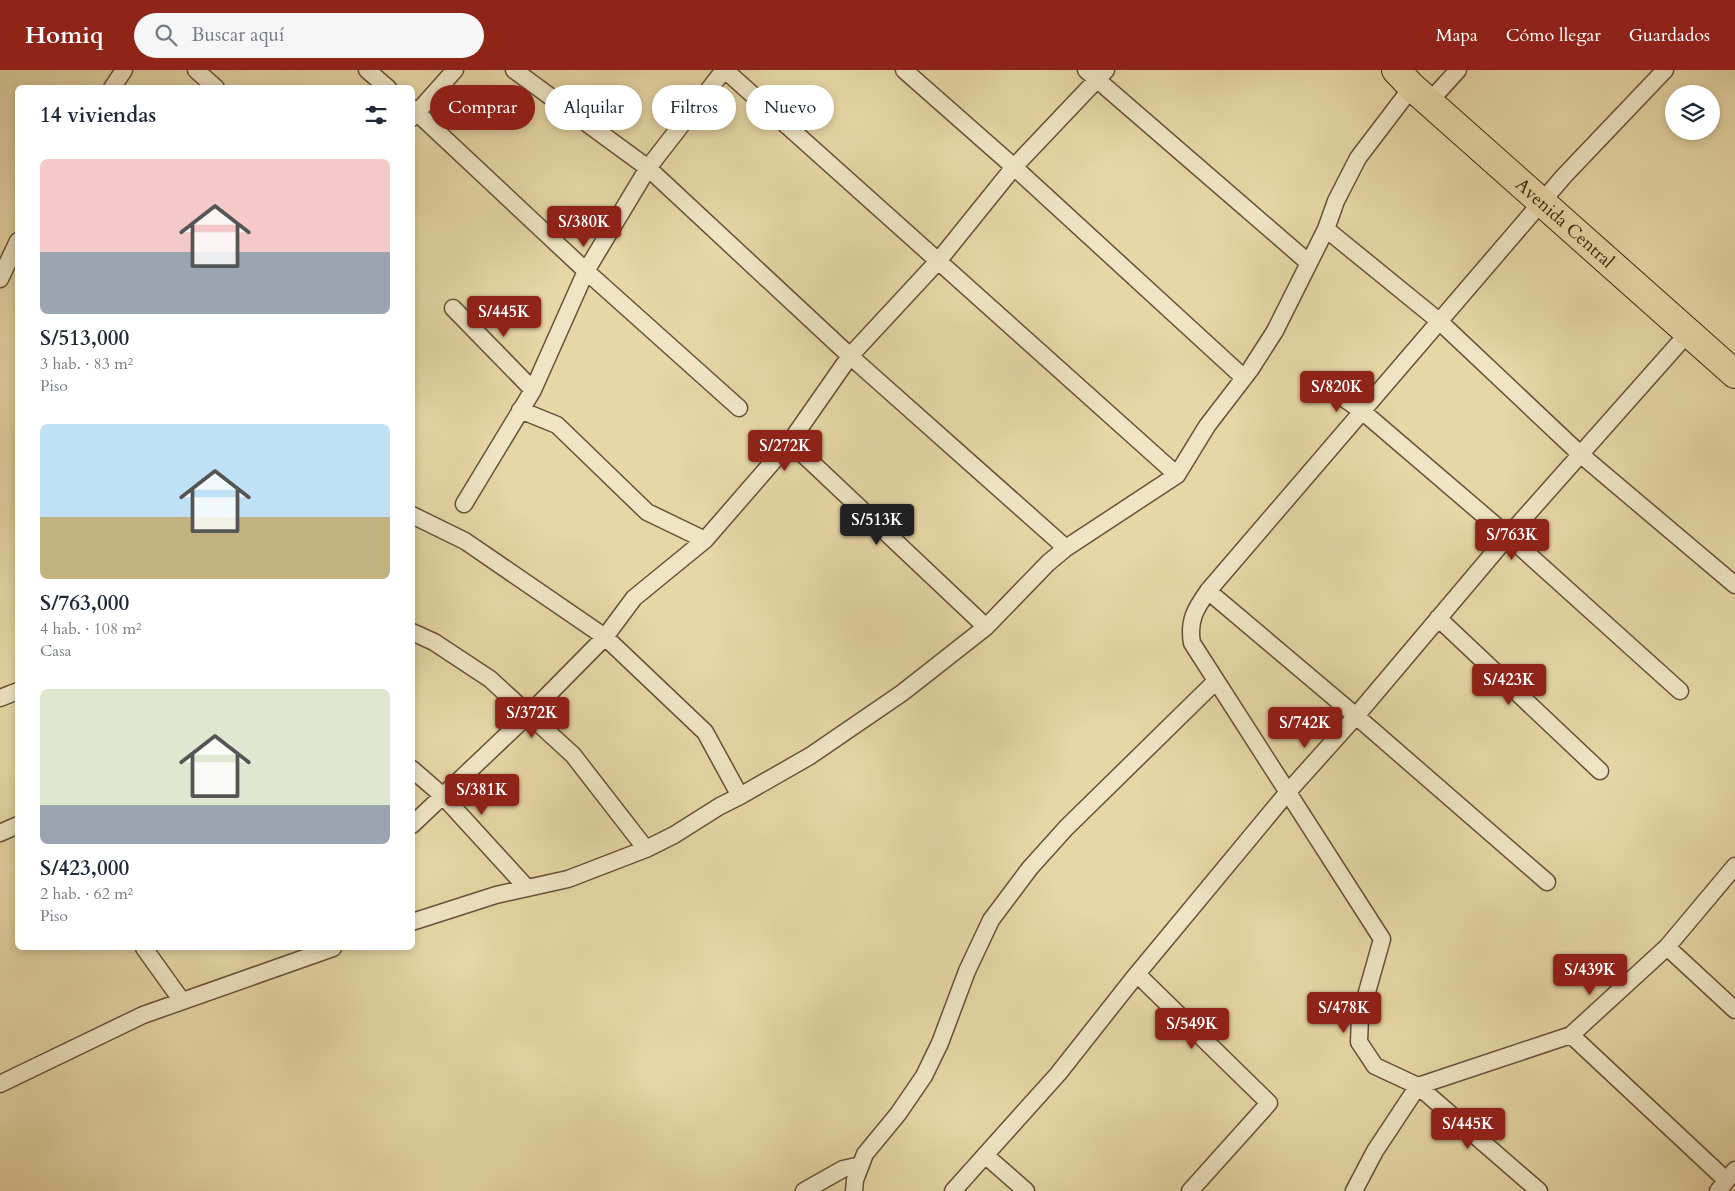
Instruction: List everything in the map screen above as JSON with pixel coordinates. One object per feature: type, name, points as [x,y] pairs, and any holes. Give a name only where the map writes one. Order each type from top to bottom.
[{"type":"highway","name":"Avenida Central","points":[[1412,86],[1735,374]]},
{"type":"street","points":[[114,85],[124,70]]},
{"type":"street","points":[[196,70],[213,85]]},
{"type":"street","points":[[367,70],[384,85]]},
{"type":"street","points":[[415,112],[455,70]]},
{"type":"street","points":[[514,70],[648,168],[850,356],[1066,548]]},
{"type":"street","points":[[464,504],[533,390],[586,271],[648,168],[725,70],[1177,475]]},
{"type":"street","points":[[904,70],[1014,167],[1243,377]]},
{"type":"street","points":[[416,917],[496,895],[568,879],[646,849],[674,835],[720,806],[810,756],[902,693],[986,627],[1048,563],[1066,548],[1177,475],[1207,426],[1250,370],[1275,331],[1296,293],[1326,230],[1336,201],[1358,158],[1412,86],[1458,70]]},
{"type":"street","points":[[1540,1191],[1418,1086],[1375,1066],[1359,1042],[1360,1017],[1382,939],[1192,643],[1190,631],[1197,607],[1208,591],[1541,202],[1659,72]]},
{"type":"street","points":[[415,822],[528,715],[605,637],[634,598],[705,540],[790,442],[850,356],[939,260],[1014,167],[1096,73],[1309,263]]},
{"type":"street","points":[[415,114],[739,408]]},
{"type":"street","points":[[1326,230],[1439,321],[1580,454],[1735,584]]},
{"type":"street","points":[[0,280],[15,248]]},
{"type":"street","points":[[453,308],[533,390]]},
{"type":"street","points":[[952,1191],[1058,1074],[1137,974],[1287,793],[1356,716],[1508,536],[1688,333]]},
{"type":"street","points":[[1330,389],[1362,411],[1508,536],[1680,690]]},
{"type":"street","points":[[520,410],[557,425],[647,512],[705,540]]},
{"type":"street","points":[[790,442],[986,627]]},
{"type":"street","points":[[415,516],[465,541],[605,637],[705,732],[740,796]]},
{"type":"street","points":[[1208,591],[1356,716],[1547,882]]},
{"type":"street","points":[[1438,618],[1600,771]]},
{"type":"street","points":[[415,633],[434,642],[490,679],[573,756],[646,849]]},
{"type":"street","points":[[854,1191],[855,1180],[865,1154],[898,1114],[924,1076],[940,1043],[967,971],[992,920],[1030,868],[1066,828],[1216,681]]},
{"type":"street","points":[[0,698],[15,692]]},
{"type":"street","points":[[415,772],[443,796],[527,888]]},
{"type":"street","points":[[0,833],[15,826]]},
{"type":"street","points":[[1354,1191],[1375,1151],[1418,1086],[1571,1035],[1667,947],[1735,866]]},
{"type":"street","points":[[1667,947],[1735,1010]]},
{"type":"street","points":[[145,950],[182,1001]]},
{"type":"street","points":[[0,1084],[143,1015],[327,950]]},
{"type":"street","points":[[1137,974],[1269,1103],[1190,1191]]},
{"type":"street","points":[[1571,1035],[1726,1180]]},
{"type":"street","points":[[985,1155],[1026,1191]]},
{"type":"street","points":[[804,1191],[843,1169],[861,1165]]}]
